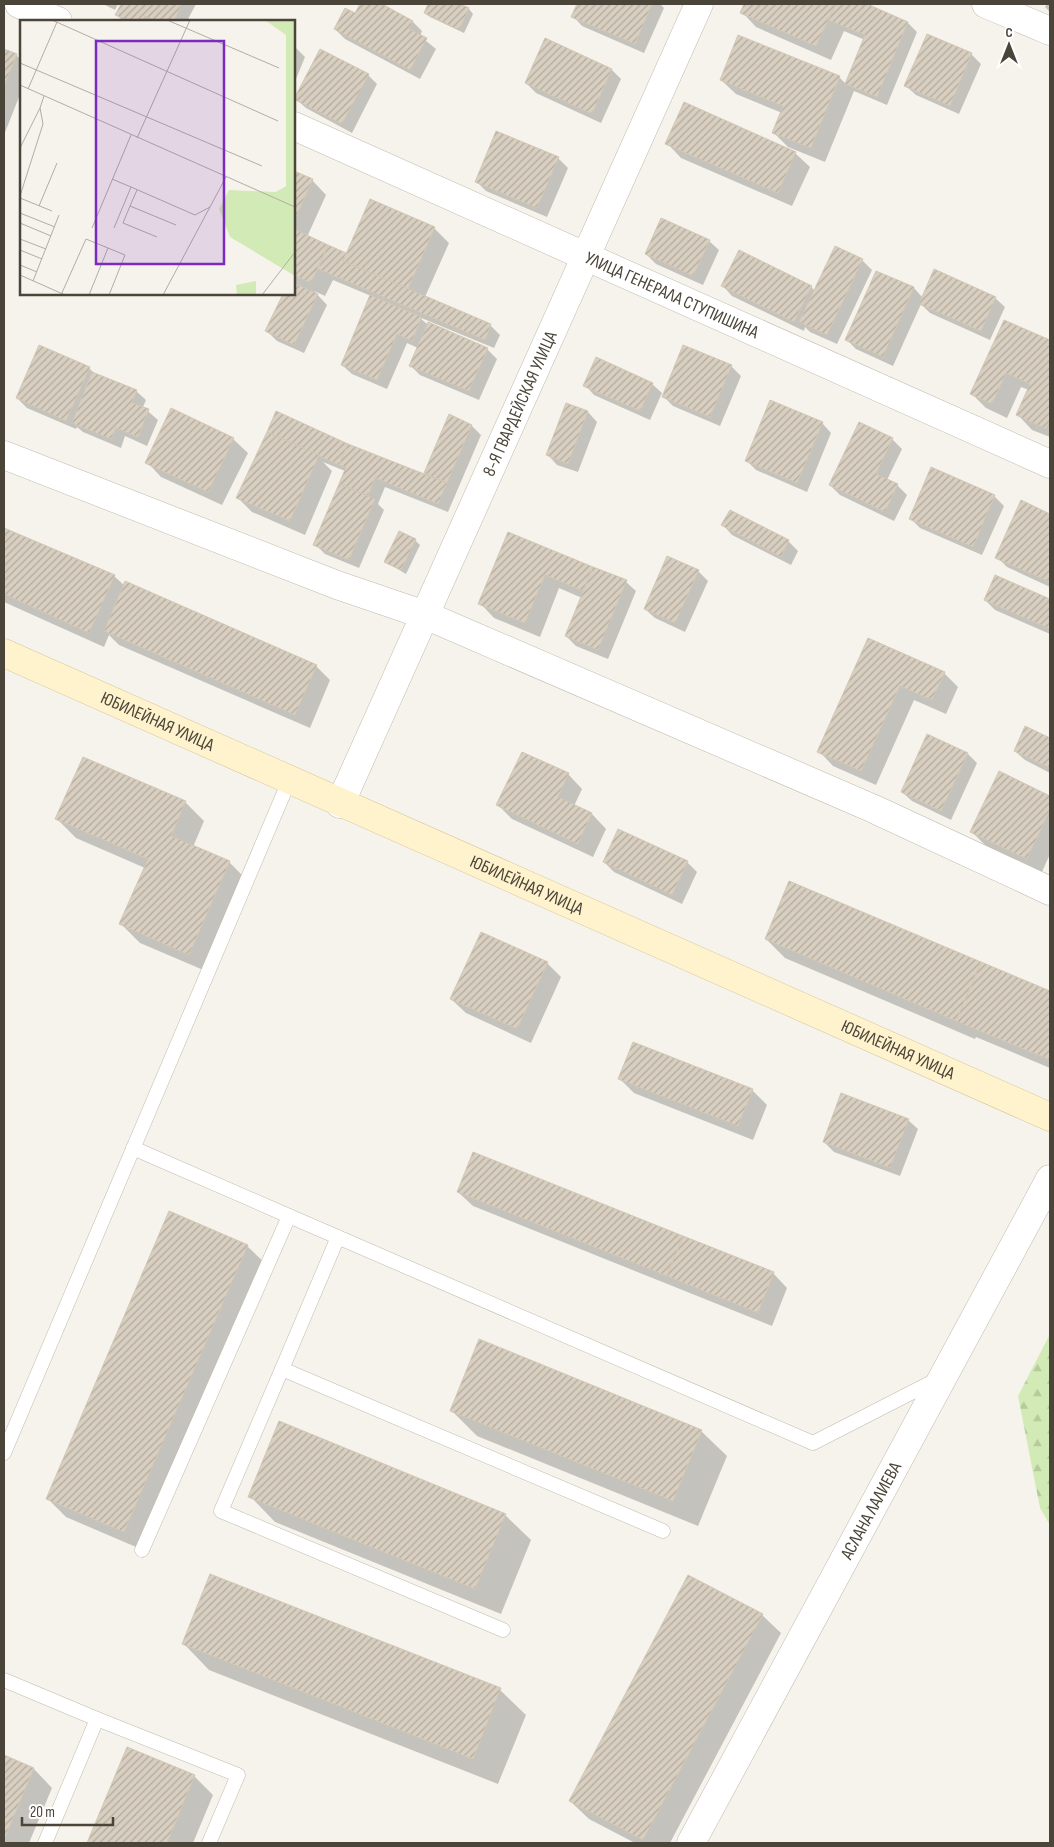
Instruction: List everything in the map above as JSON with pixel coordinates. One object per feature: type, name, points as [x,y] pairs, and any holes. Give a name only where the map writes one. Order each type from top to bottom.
[{"type":"main road","name":"ЮБИЛЕЙНАЯ УЛИЦА","points":[[4,653],[340,804],[1050,1117]]},
{"type":"street","points":[[19,4],[56,20]]},
{"type":"street","name":"8-Я ГВАРДЕЙСКАЯ УЛИЦА","points":[[340,804],[699,4]]},
{"type":"street","points":[[986,4],[1050,31]]},
{"type":"street","name":"УЛИЦА ГЕНЕРАЛА СТУПИШИНА","points":[[295,126],[1050,464]]},
{"type":"street","points":[[4,455],[337,584],[425,615],[874,809],[1050,891]]},
{"type":"street","name":"АСЛАНА ЛАЛИЕВА","points":[[692,1843],[1050,1179]]},
{"type":"lane","points":[[4,1453],[289,781]]},
{"type":"lane","points":[[133,1148],[813,1443],[944,1376]]},
{"type":"lane","points":[[142,1550],[289,1216]]},
{"type":"lane","points":[[338,1237],[221,1511],[503,1630]]},
{"type":"lane","points":[[282,1369],[663,1530]]},
{"type":"lane","points":[[4,1680],[97,1719],[238,1774],[209,1843]]},
{"type":"lane","points":[[45,1843],[97,1719]]},
{"type":"green space","points":[[1050,1334],[1050,1525],[1040,1508],[1018,1396]]},
{"type":"building","points":[[121,4],[182,4],[174,20],[155,20],[145,16],[143,20],[127,20],[115,15]]},
{"type":"building","points":[[360,4],[382,4],[413,21],[409,29],[427,38],[410,70],[334,29],[345,8],[355,13]]},
{"type":"building","points":[[428,4],[460,4],[469,8],[459,30],[424,13]]},
{"type":"building","points":[[577,4],[652,4],[635,44],[571,17]]},
{"type":"building","points":[[744,4],[836,4],[816,46],[740,13]]},
{"type":"building","points":[[836,4],[867,4],[908,22],[877,97],[845,84],[865,35],[828,20]]},
{"type":"building","points":[[927,34],[972,53],[950,106],[904,86]]},
{"type":"building","points":[[738,35],[840,76],[811,148],[772,133],[783,106],[720,80]]},
{"type":"building","points":[[545,38],[612,69],[592,114],[525,83]]},
{"type":"building","points":[[4,49],[17,54],[4,86]]},
{"type":"building","points":[[320,49],[369,74],[342,124],[295,100]]},
{"type":"building","points":[[684,102],[796,152],[778,193],[665,144]]},
{"type":"building","points":[[496,131],[559,157],[537,208],[475,182]]},
{"type":"building","points":[[295,171],[313,179],[295,219]]},
{"type":"building","points":[[370,199],[435,227],[408,289],[343,261]]},
{"type":"building","points":[[661,218],[710,240],[693,276],[645,254]]},
{"type":"building","points":[[295,229],[328,245],[311,283],[295,275]]},
{"type":"building","points":[[328,245],[346,253],[343,261],[491,324],[485,340],[318,269]]},
{"type":"building","points":[[835,246],[863,259],[827,335],[799,322]]},
{"type":"building","points":[[739,250],[812,286],[794,322],[721,286]]},
{"type":"building","points":[[934,269],[996,297],[981,331],[919,304]]},
{"type":"building","points":[[876,271],[914,287],[883,357],[845,340]]},
{"type":"building","points":[[295,283],[318,294],[294,345],[265,331],[283,295],[295,295]]},
{"type":"building","points":[[370,295],[422,317],[412,341],[397,334],[377,380],[341,365]]},
{"type":"building","points":[[1004,320],[1050,340],[1050,420],[1046,429],[1016,415],[1030,384],[1006,373],[992,404],[970,394]]},
{"type":"building","points":[[428,322],[488,348],[469,391],[409,366]]},
{"type":"building","points":[[39,345],[90,367],[66,421],[16,398]]},
{"type":"building","points":[[683,345],[732,365],[710,417],[662,397]]},
{"type":"building","points":[[596,357],[653,383],[640,411],[583,386]]},
{"type":"building","points":[[92,372],[137,390],[132,403],[149,409],[138,437],[116,428],[111,439],[72,423]]},
{"type":"building","points":[[770,400],[823,422],[797,483],[745,461]]},
{"type":"building","points":[[566,403],[588,411],[568,464],[546,455]]},
{"type":"building","points":[[171,408],[234,438],[208,492],[145,463]]},
{"type":"building","points":[[276,411],[348,444],[339,465],[267,432]]},
{"type":"building","points":[[449,414],[472,425],[447,483],[424,473]]},
{"type":"building","points":[[859,422],[893,438],[876,474],[898,484],[885,512],[829,485]]},
{"type":"building","points":[[267,432],[319,455],[290,521],[236,498]]},
{"type":"building","points":[[348,444],[447,483],[438,504],[375,478],[368,496],[339,484],[346,467],[339,465]]},
{"type":"building","points":[[931,467],[995,495],[973,547],[909,519]]},
{"type":"building","points":[[339,484],[375,499],[349,560],[313,545]]},
{"type":"building","points":[[1021,500],[1050,514],[1050,582],[995,558]]},
{"type":"building","points":[[730,510],[789,540],[781,557],[721,525]]},
{"type":"building","points":[[4,528],[115,575],[89,633],[4,594]]},
{"type":"building","points":[[399,531],[416,539],[401,570],[384,562]]},
{"type":"building","points":[[508,532],[593,567],[583,591],[545,575],[525,623],[478,604]]},
{"type":"building","points":[[667,556],[699,570],[675,623],[644,609]]},
{"type":"building","points":[[593,567],[627,580],[598,650],[565,636]]},
{"type":"building","points":[[995,575],[1050,599],[1050,629],[984,600]]},
{"type":"building","points":[[125,581],[317,665],[295,715],[104,631]]},
{"type":"building","points":[[868,638],[945,672],[932,700],[900,686],[861,771],[817,752]]},
{"type":"building","points":[[1025,726],[1050,738],[1050,768],[1014,751]]},
{"type":"building","points":[[927,734],[968,753],[941,811],[901,792]]},
{"type":"building","points":[[522,752],[569,773],[558,797],[592,813],[578,844],[496,805]]},
{"type":"building","points":[[83,757],[186,801],[171,836],[230,861],[189,955],[119,924],[148,859],[55,819]]},
{"type":"building","points":[[999,771],[1050,796],[1050,810],[1027,859],[970,832]]},
{"type":"building","points":[[618,829],[688,861],[672,895],[603,862]]},
{"type":"building","points":[[789,881],[981,962],[956,1021],[765,939]]},
{"type":"building","points":[[481,932],[548,962],[517,1029],[450,999]]},
{"type":"building","points":[[981,962],[1050,991],[1050,1060],[956,1021]]},
{"type":"building","points":[[633,1042],[753,1089],[738,1126],[618,1079]]},
{"type":"building","points":[[841,1093],[909,1119],[890,1168],[823,1142]]},
{"type":"building","points":[[473,1152],[683,1236],[667,1276],[457,1192]]},
{"type":"building","points":[[169,1211],[248,1245],[124,1532],[46,1499]]},
{"type":"building","points":[[683,1236],[774,1272],[758,1313],[667,1276]]},
{"type":"building","points":[[479,1339],[702,1430],[673,1501],[450,1411]]},
{"type":"building","points":[[279,1421],[506,1514],[475,1589],[248,1497]]},
{"type":"building","points":[[210,1574],[501,1688],[473,1759],[182,1644]]},
{"type":"building","points":[[688,1575],[763,1614],[643,1840],[569,1801]]},
{"type":"building","points":[[127,1747],[195,1775],[167,1843],[87,1843]]},
{"type":"building","points":[[4,1755],[34,1768],[4,1840]]}]
